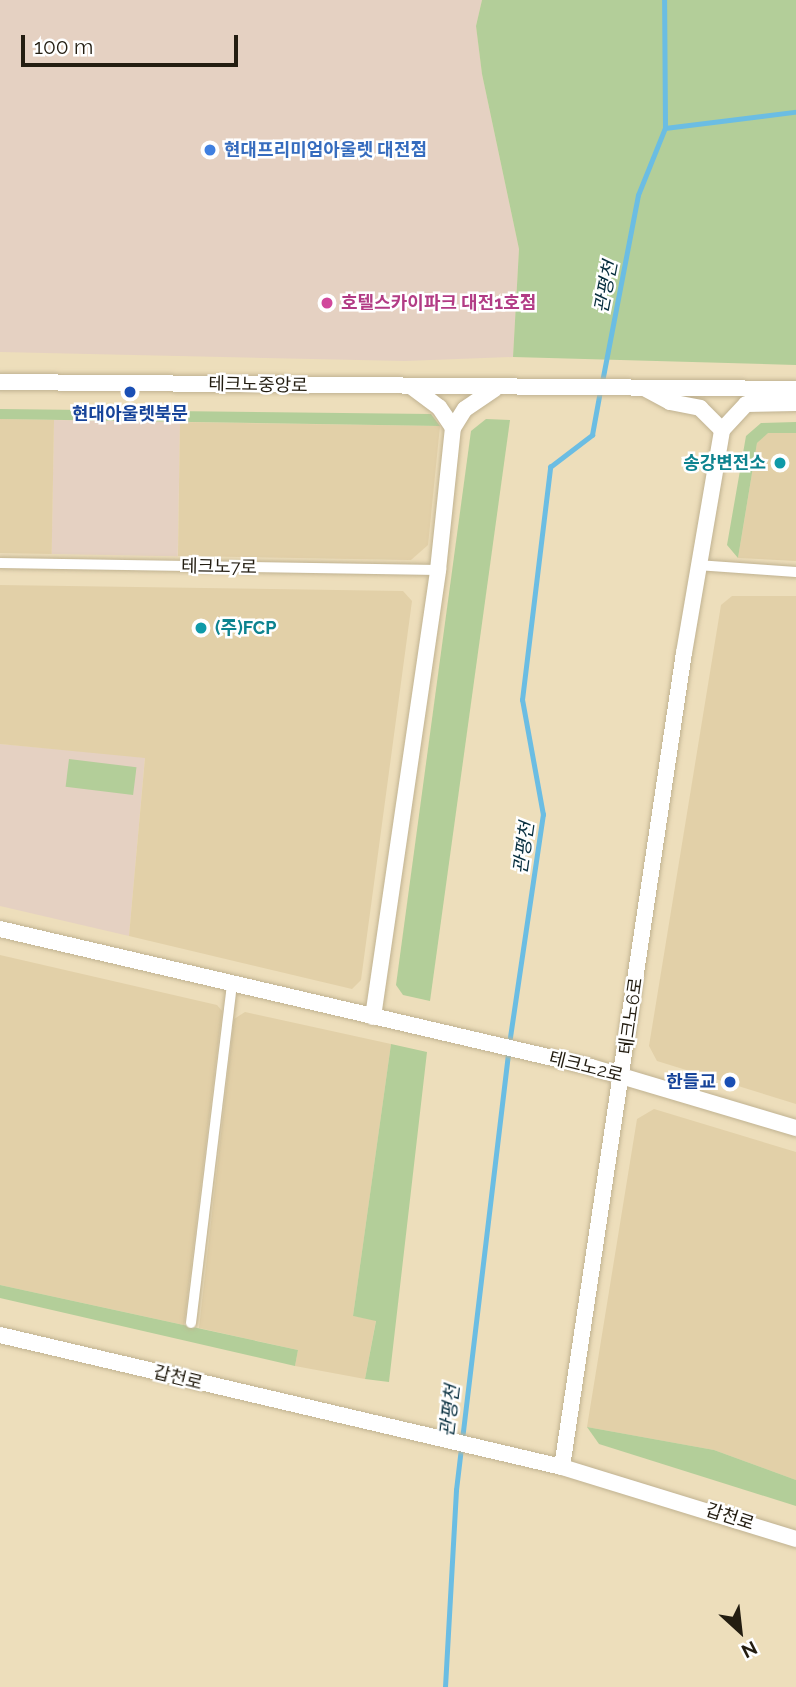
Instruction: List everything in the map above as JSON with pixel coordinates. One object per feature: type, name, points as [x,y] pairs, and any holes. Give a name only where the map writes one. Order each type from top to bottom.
[{"type":"main road","name":"테크노중앙로","points":[[0,382],[495,389],[641,386],[796,389]]},
{"type":"main road","points":[[641,386],[670,402],[700,408],[722,430],[746,404],[796,403]]},
{"type":"main road","points":[[412,387],[439,407],[453,428]]},
{"type":"main road","points":[[373,1017],[418,718],[438,570],[453,428],[465,410],[495,389]]},
{"type":"main road","name":"테크노6로","points":[[562,1467],[697,565],[722,430]]},
{"type":"main road","name":"테크노2로","points":[[0,929],[591,1067],[796,1128]]},
{"type":"main road","name":"갑천로","points":[[0,1335],[562,1467],[796,1539]]},
{"type":"street","name":"테크노7로","points":[[0,563],[438,570]]},
{"type":"street","points":[[697,565],[796,572]]},
{"type":"street","points":[[191,1323],[232,985]]},
{"type":"shaded area","points":[[0,0],[482,0],[476,26],[482,74],[519,249],[513,357],[405,361],[0,352]]},
{"type":"shaded area","points":[[0,419],[54,420],[52,554],[0,553]]},
{"type":"shaded area","points":[[54,420],[180,422],[178,556],[52,554]]},
{"type":"shaded area","points":[[180,422],[440,426],[428,545],[411,560],[178,556]]},
{"type":"shaded area","points":[[767,433],[796,433],[796,561],[738,558],[757,443]]},
{"type":"shaded area","points":[[0,585],[403,591],[412,601],[361,980],[352,989],[129,936],[145,758],[0,744]]},
{"type":"shaded area","points":[[732,596],[796,596],[796,1104],[657,1061],[649,1046],[721,605]]},
{"type":"shaded area","points":[[0,744],[145,757],[129,936],[0,906]]},
{"type":"shaded area","points":[[0,955],[217,1005],[222,1011],[184,1325],[0,1285]]},
{"type":"shaded area","points":[[245,1012],[391,1044],[353,1316],[376,1320],[365,1379],[295,1366],[298,1350],[199,1328],[234,1019]]},
{"type":"shaded area","points":[[654,1109],[796,1152],[796,1480],[714,1450],[587,1427],[637,1119]]},
{"type":"green space","points":[[482,0],[796,0],[796,365],[513,357],[519,249],[482,74],[476,26]]},
{"type":"green space","points":[[0,409],[431,414],[440,426],[0,419]]},
{"type":"green space","points":[[486,419],[510,420],[430,1001],[403,995],[396,985],[471,431]]},
{"type":"green space","points":[[796,422],[796,433],[768,433],[757,443],[738,558],[727,545],[746,436],[761,423]]},
{"type":"green space","points":[[69,759],[136,767],[133,795],[66,787]]},
{"type":"green space","points":[[391,1044],[427,1052],[389,1382],[365,1379],[376,1321],[353,1316]]},
{"type":"green space","points":[[0,1285],[298,1350],[295,1366],[0,1298]]},
{"type":"green space","points":[[587,1427],[714,1450],[796,1480],[796,1506],[599,1444]]},
{"type":"waterway","name":"관평천","points":[[602,382],[638,195],[665,128],[664,0]]},
{"type":"waterway","points":[[665,128],[794,112]]},
{"type":"waterway","name":"관평천","points":[[509,1044],[543,815],[522,700],[550,467],[592,435],[600,391]]},
{"type":"waterway","name":"관평천","points":[[445,1687],[456,1490],[508,1053]]},
{"type":"place","name":"현대프리미엄아울렛 대전점","points":[[210,150]]},
{"type":"place","name":"호텔스카이파크 대전1호점","points":[[327,303]]},
{"type":"place","name":"현대아울렛북문","points":[[130,392]]},
{"type":"place","name":"송강변전소","points":[[780,463]]},
{"type":"place","name":"(주)FCP","points":[[201,628]]},
{"type":"place","name":"한들교","points":[[730,1082]]}]
